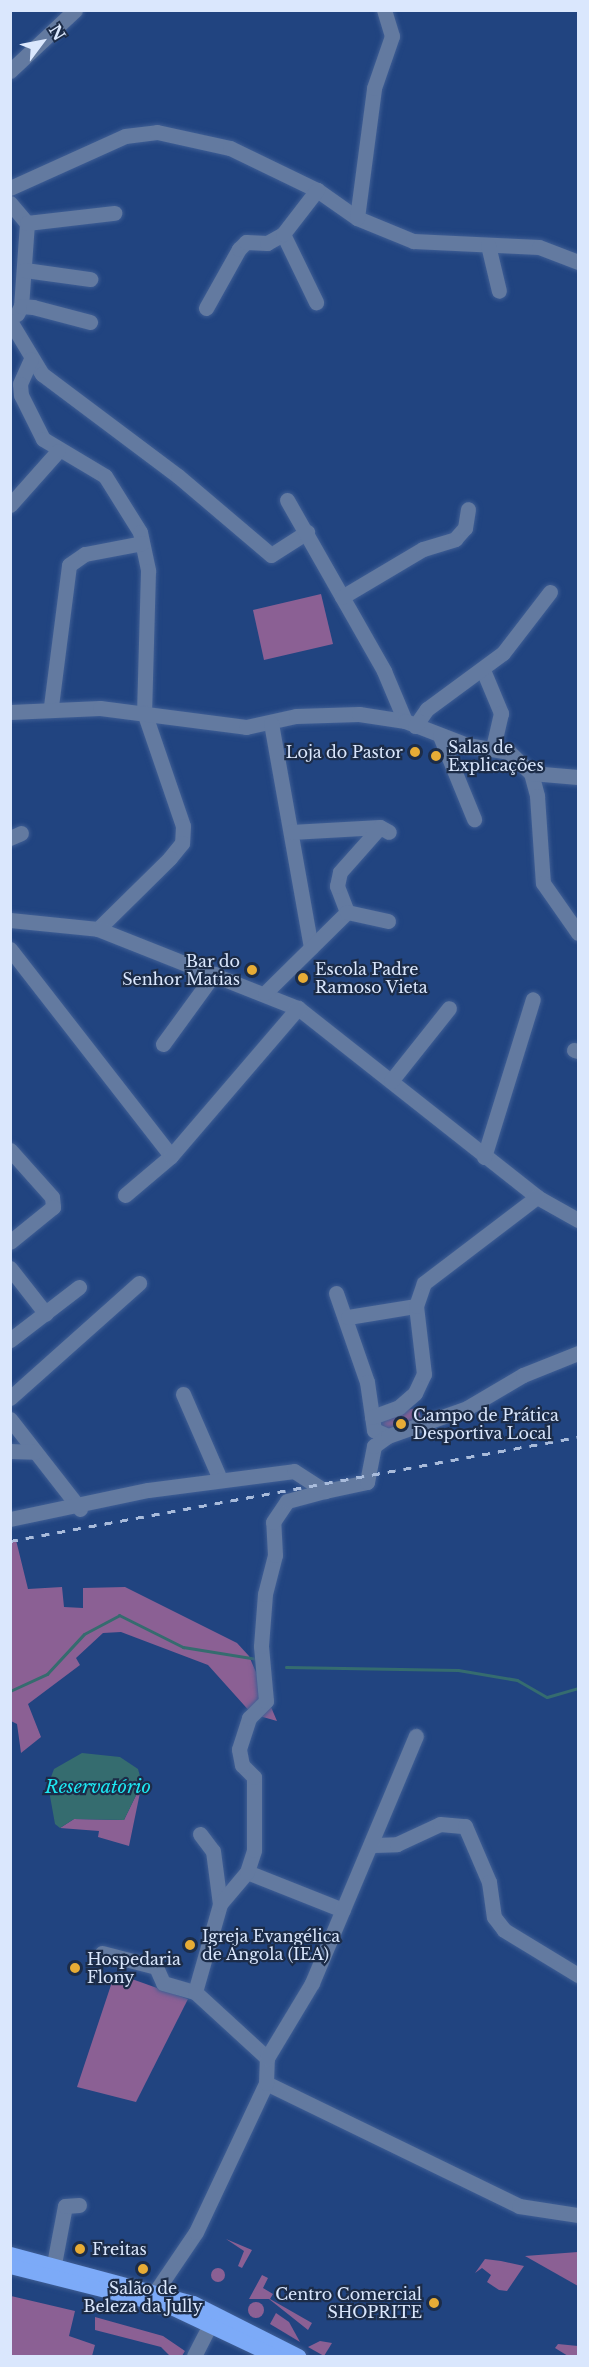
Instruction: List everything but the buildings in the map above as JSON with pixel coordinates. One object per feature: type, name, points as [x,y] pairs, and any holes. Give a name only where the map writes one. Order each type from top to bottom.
[{"type":"main road","points":[[10,2254],[156,2291],[215,2313],[298,2356]]},
{"type":"main road","points":[[10,2266],[159,2303],[211,2323],[275,2356]]},
{"type":"street","points":[[10,71],[75,10]]},
{"type":"street","points":[[357,218],[374,88],[392,36],[384,10]]},
{"type":"street","points":[[10,188],[125,136],[157,132],[231,148],[317,190],[357,218],[413,241],[539,247],[579,262]]},
{"type":"street","points":[[206,308],[246,242],[267,243],[283,234],[317,190]]},
{"type":"street","points":[[10,203],[27,223],[21,306],[12,322],[31,359],[68,395],[170,469],[271,555],[307,532]]},
{"type":"street","points":[[27,223],[114,213]]},
{"type":"street","points":[[283,234],[316,302]]},
{"type":"street","points":[[488,245],[500,291]]},
{"type":"street","points":[[25,270],[90,279]]},
{"type":"street","points":[[21,306],[90,322]]},
{"type":"street","points":[[31,359],[20,384],[21,395],[44,439],[58,451],[112,484],[142,543],[148,581],[144,712],[183,826],[182,843],[98,929]]},
{"type":"street","points":[[10,505],[58,451]]},
{"type":"street","points":[[287,500],[307,532],[410,724]]},
{"type":"street","points":[[342,597],[423,549],[455,539],[465,528],[468,509]]},
{"type":"street","points":[[51,706],[69,565],[85,554],[142,543]]},
{"type":"street","points":[[410,724],[427,709],[483,670],[550,592]]},
{"type":"street","points":[[483,670],[501,713],[494,747]]},
{"type":"street","points":[[10,712],[51,706],[144,712],[246,727],[327,714],[410,724],[440,736],[509,752],[531,773],[579,777]]},
{"type":"street","points":[[270,723],[311,947]]},
{"type":"street","points":[[440,736],[474,819]]},
{"type":"street","points":[[531,773],[543,883],[579,933]]},
{"type":"street","points":[[291,832],[384,829],[340,872],[337,886],[346,912]]},
{"type":"street","points":[[346,912],[388,921]]},
{"type":"street","points":[[265,993],[346,912]]},
{"type":"street","points":[[10,920],[98,929],[265,993],[298,1008],[537,1197],[579,1220]]},
{"type":"street","points":[[10,949],[171,1156]]},
{"type":"street","points":[[163,1044],[214,974]]},
{"type":"street","points":[[484,1157],[533,999]]},
{"type":"street","points":[[125,1195],[171,1156],[298,1008]]},
{"type":"street","points":[[391,1081],[449,1008]]},
{"type":"street","points":[[10,1150],[52,1197],[53,1207],[10,1242]]},
{"type":"street","points":[[372,1417],[399,1407],[415,1393],[424,1374],[416,1306],[424,1283],[537,1197]]},
{"type":"street","points":[[10,1268],[46,1314]]},
{"type":"street","points":[[10,1398],[139,1283]]},
{"type":"street","points":[[10,1340],[79,1287]]},
{"type":"street","points":[[336,1293],[348,1317],[374,1430],[388,1436]]},
{"type":"street","points":[[348,1317],[416,1306]]},
{"type":"street","points":[[220,1904],[247,1872],[256,1838],[255,1793],[239,1749],[249,1718],[266,1701],[261,1646],[265,1593],[275,1555],[273,1522],[286,1501],[367,1482],[374,1446],[388,1436],[467,1408],[523,1375],[579,1353]]},
{"type":"street","points":[[183,1394],[220,1479]]},
{"type":"street","points":[[10,1419],[80,1509]]},
{"type":"street","points":[[10,1451],[35,1452]]},
{"type":"street","points":[[10,1519],[80,1509],[220,1479],[294,1471],[326,1491]]},
{"type":"street","points":[[156,2291],[187,2253],[266,2083],[267,2058],[312,1983],[374,1845],[416,1736]]},
{"type":"street","points":[[374,1845],[397,1844],[440,1824],[465,1826],[489,1882],[494,1917],[504,1930],[579,1975]]},
{"type":"street","points":[[195,1992],[220,1904],[213,1851],[201,1834]]},
{"type":"street","points":[[247,1872],[343,1910]]},
{"type":"street","points":[[102,1953],[156,1967],[163,1983],[195,1992],[267,2058]]},
{"type":"street","points":[[266,2083],[519,2206],[579,2215]]},
{"type":"street","points":[[54,2264],[65,2206],[80,2205]]},
{"type":"street","points":[[194,2356],[211,2323]]},
{"type":"shaded area","points":[[321,594],[333,644],[264,660],[253,610]]},
{"type":"shaded area","name":"Campo de Prática Desportiva Local","points":[[418,1408],[421,1417],[383,1437],[379,1414]]},
{"type":"shaded area","points":[[16,1540],[28,1589],[62,1587],[64,1607],[83,1608],[83,1588],[125,1587],[237,1643],[249,1656],[277,1721],[252,1714],[208,1665],[121,1632],[103,1633],[76,1658],[80,1665],[28,1704],[41,1737],[21,1753],[17,1724],[11,1721],[10,1541]]},
{"type":"shaded area","points":[[142,1783],[129,1846],[98,1837],[99,1831],[60,1828],[74,1819],[124,1820]]},
{"type":"shaded area","points":[[115,1973],[188,1999],[136,2102],[77,2087]]},
{"type":"shaded area","points":[[226,2239],[252,2250],[242,2268],[238,2266],[244,2251]]},
{"type":"shaded area","points":[[578,2252],[578,2286],[525,2256]]},
{"type":"shaded area","points":[[485,2259],[524,2266],[507,2291],[499,2290],[487,2282],[491,2275],[482,2268],[475,2273]]},
{"type":"shaded area","points":[[215,2268],[221,2268],[225,2275],[221,2282],[215,2282],[211,2278],[211,2272]]},
{"type":"shaded area","points":[[262,2275],[268,2278],[263,2288],[273,2294],[270,2299],[312,2323],[308,2330],[269,2299],[249,2299]]},
{"type":"shaded area","points":[[11,2296],[75,2311],[69,2336],[95,2345],[92,2356],[11,2356]]},
{"type":"shaded area","points":[[256,2302],[264,2310],[256,2318],[248,2310]]},
{"type":"shaded area","points":[[276,2313],[289,2322],[300,2342],[270,2324]]},
{"type":"shaded area","points":[[95,2317],[163,2336],[185,2351],[182,2356],[170,2356],[161,2347],[95,2330]]},
{"type":"shaded area","points":[[320,2341],[332,2343],[324,2356],[308,2347]]},
{"type":"shaded area","points":[[558,2344],[578,2346],[578,2356],[568,2356],[555,2348]]},
{"type":"water","name":"Reservatório","points":[[82,1753],[120,1757],[138,1769],[142,1783],[124,1820],[74,1819],[60,1828],[55,1824],[48,1785],[54,1769]]},
{"type":"waterway","points":[[10,1691],[47,1674],[84,1634],[119,1615],[183,1647],[257,1659]]},
{"type":"waterway","points":[[286,1667],[458,1670],[517,1680],[547,1697],[578,1688]]},
{"type":"railway","points":[[10,1541],[578,1437]]},
{"type":"place","name":"Loja do Pastor","points":[[415,752]]},
{"type":"place","name":"Salas de Explicações","points":[[436,756]]},
{"type":"place","name":"Bar do Senhor Matias","points":[[252,970]]},
{"type":"place","name":"Escola Padre Ramoso Vieta","points":[[303,978]]},
{"type":"place","name":"Campo de Prática Desportiva Local","points":[[401,1424]]},
{"type":"place","name":"Igreja Evangélica de Angola (IEA)","points":[[190,1945]]},
{"type":"place","name":"Hospedaria Flony","points":[[75,1968]]},
{"type":"place","name":"Freitas","points":[[80,2249]]},
{"type":"place","name":"Salão de Beleza da Jully","points":[[143,2269]]},
{"type":"place","name":"Centro Comercial SHOPRITE","points":[[434,2303]]}]
